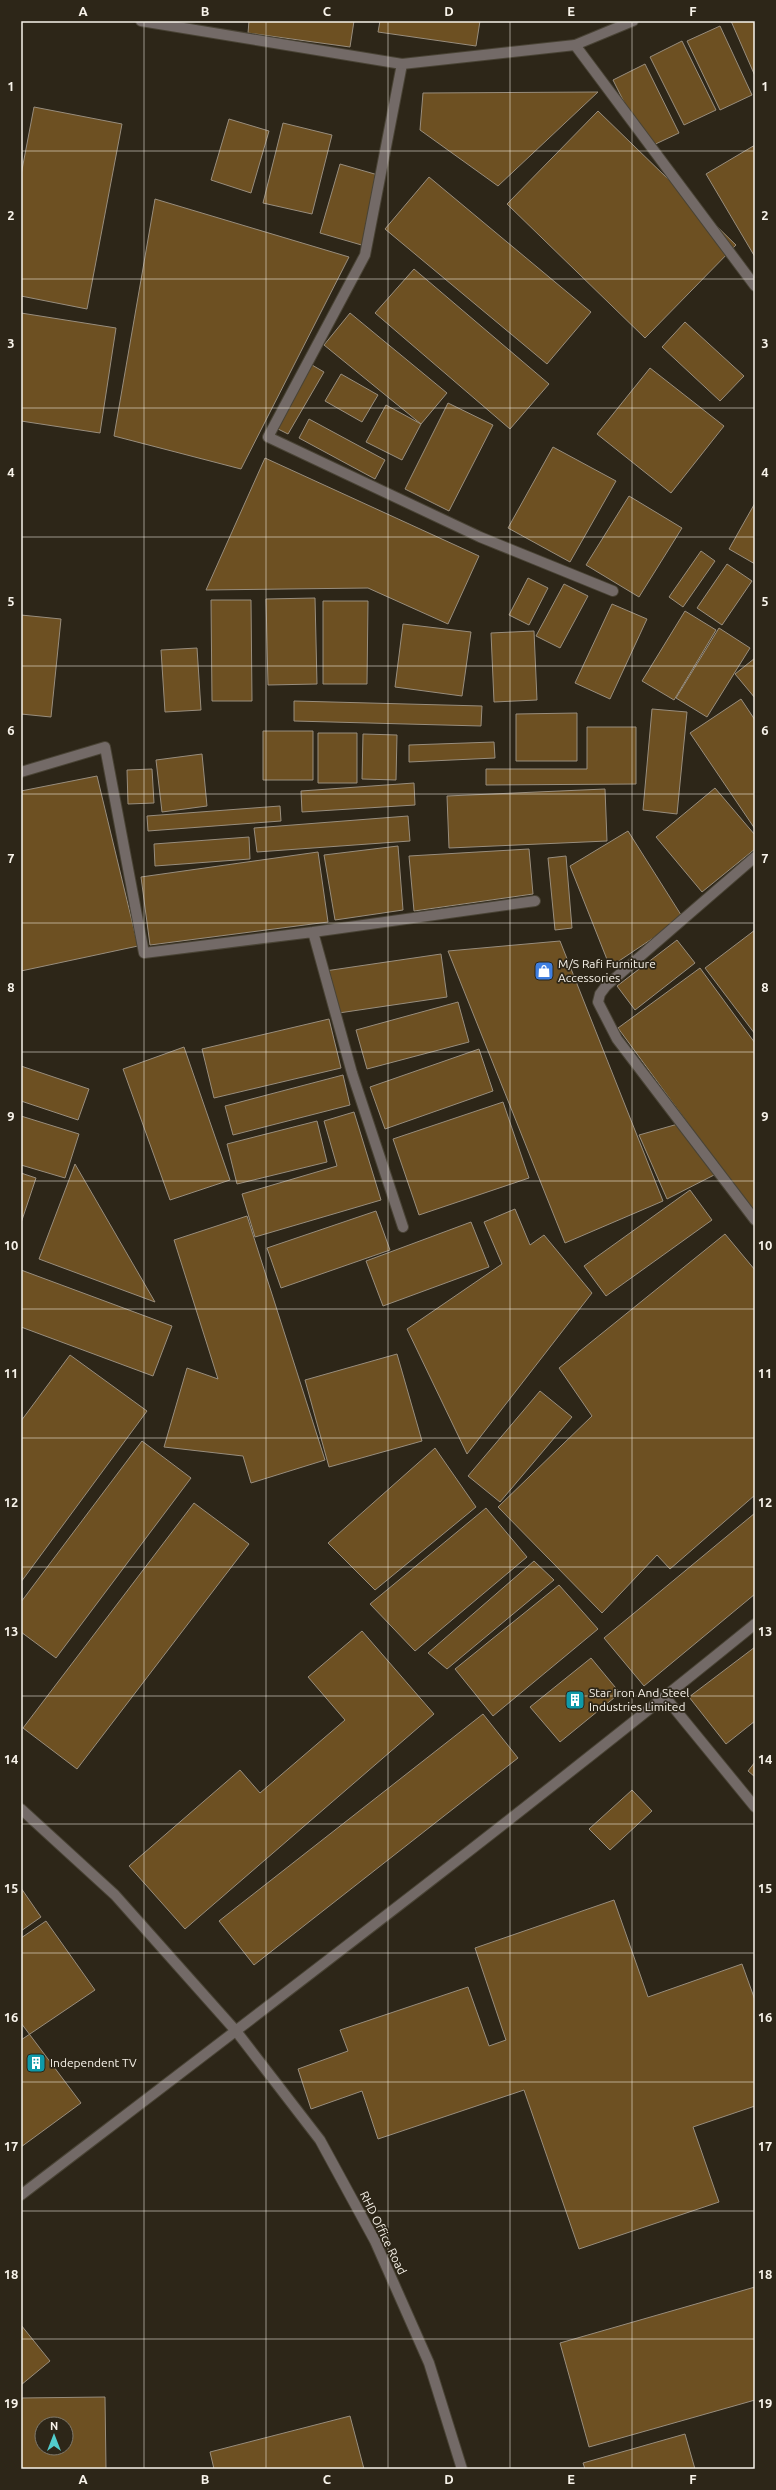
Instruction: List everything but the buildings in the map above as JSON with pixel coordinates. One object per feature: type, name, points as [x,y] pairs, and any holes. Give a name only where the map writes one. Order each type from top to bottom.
[{"type":"street","points":[[141,21],[402,64],[575,45],[633,21]]},
{"type":"street","points":[[575,45],[755,286]]},
{"type":"street","points":[[402,64],[365,255],[268,437],[480,537],[613,591]]},
{"type":"street","points":[[21,772],[105,747],[144,952],[313,932],[535,901]]},
{"type":"street","points":[[754,861],[606,986],[600,994],[598,1002],[617,1039],[755,1220]]},
{"type":"street","points":[[313,932],[352,1073],[403,1227]]},
{"type":"street","points":[[21,2195],[236,2031],[755,1624]]},
{"type":"street","points":[[665,1696],[755,1807]]},
{"type":"street","name":"RHD Office Road","points":[[21,1809],[115,1895],[236,2031],[320,2140],[375,2241],[429,2363],[462,2469]]},
{"type":"place","name":"M/S Rafi Furniture Accessories","points":[[544,971]]},
{"type":"place","name":"Star Iron And Steel Industries Limited","points":[[575,1700]]},
{"type":"place","name":"Independent TV","points":[[36,2063]]}]
